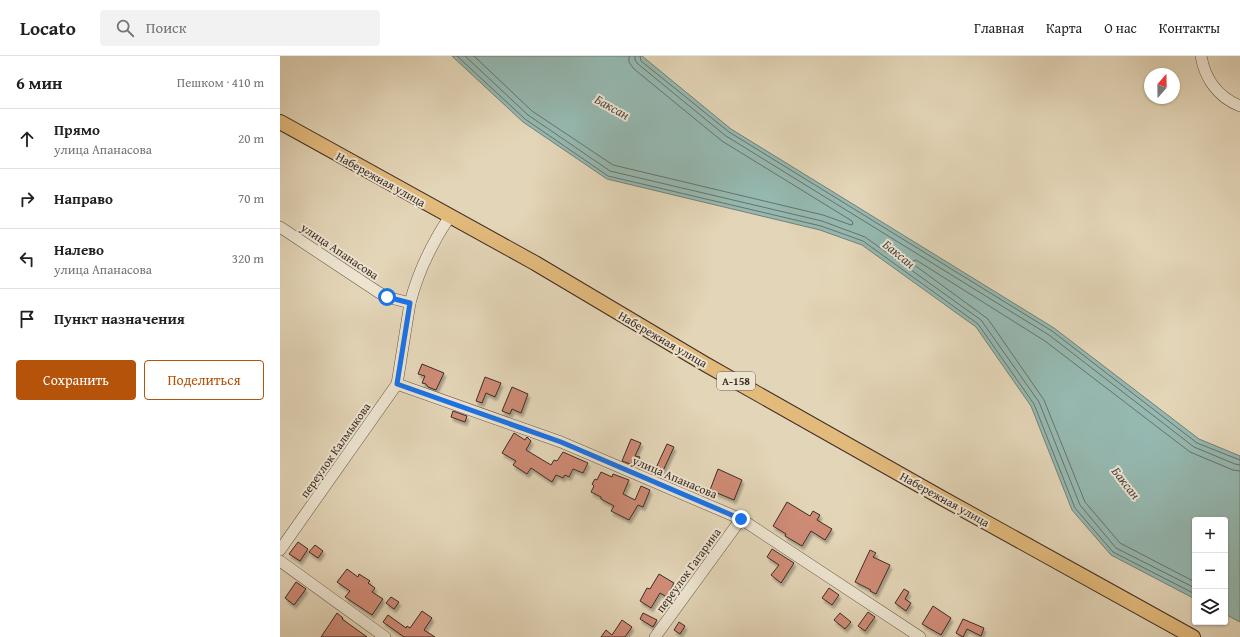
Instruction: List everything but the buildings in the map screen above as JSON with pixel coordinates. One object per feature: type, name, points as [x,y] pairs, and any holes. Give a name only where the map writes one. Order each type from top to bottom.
[{"type":"main road","name":"Набережная улица","points":[[280,122],[535,264],[712,368],[942,498],[1193,637]]},
{"type":"street","points":[[1201,56],[1203,68],[1211,84],[1222,96],[1240,106]]},
{"type":"street","points":[[397,384],[410,303],[419,274],[430,248],[450,216]]},
{"type":"street","name":"улица Апанасова","points":[[280,227],[378,292],[387,297],[410,303]]},
{"type":"street","name":"улица Апанасова","points":[[397,384],[561,442],[741,519],[920,637]]},
{"type":"street","name":"переулок Калмыкова","points":[[280,550],[397,384]]},
{"type":"street","name":"переулок Гагарина","points":[[655,637],[741,519]]},
{"type":"street","points":[[280,560],[385,637]]},
{"type":"water","name":"Баксан","points":[[452,56],[642,56],[731,129],[1054,328],[1199,439],[1240,456],[1240,622],[1228,616],[1228,517],[1192,517],[1192,597],[1111,555],[1072,510],[1031,406],[976,327],[862,245],[820,230],[607,179],[523,122]]},
{"type":"route","points":[[387,297],[410,303],[397,384],[561,442],[741,519]]}]
